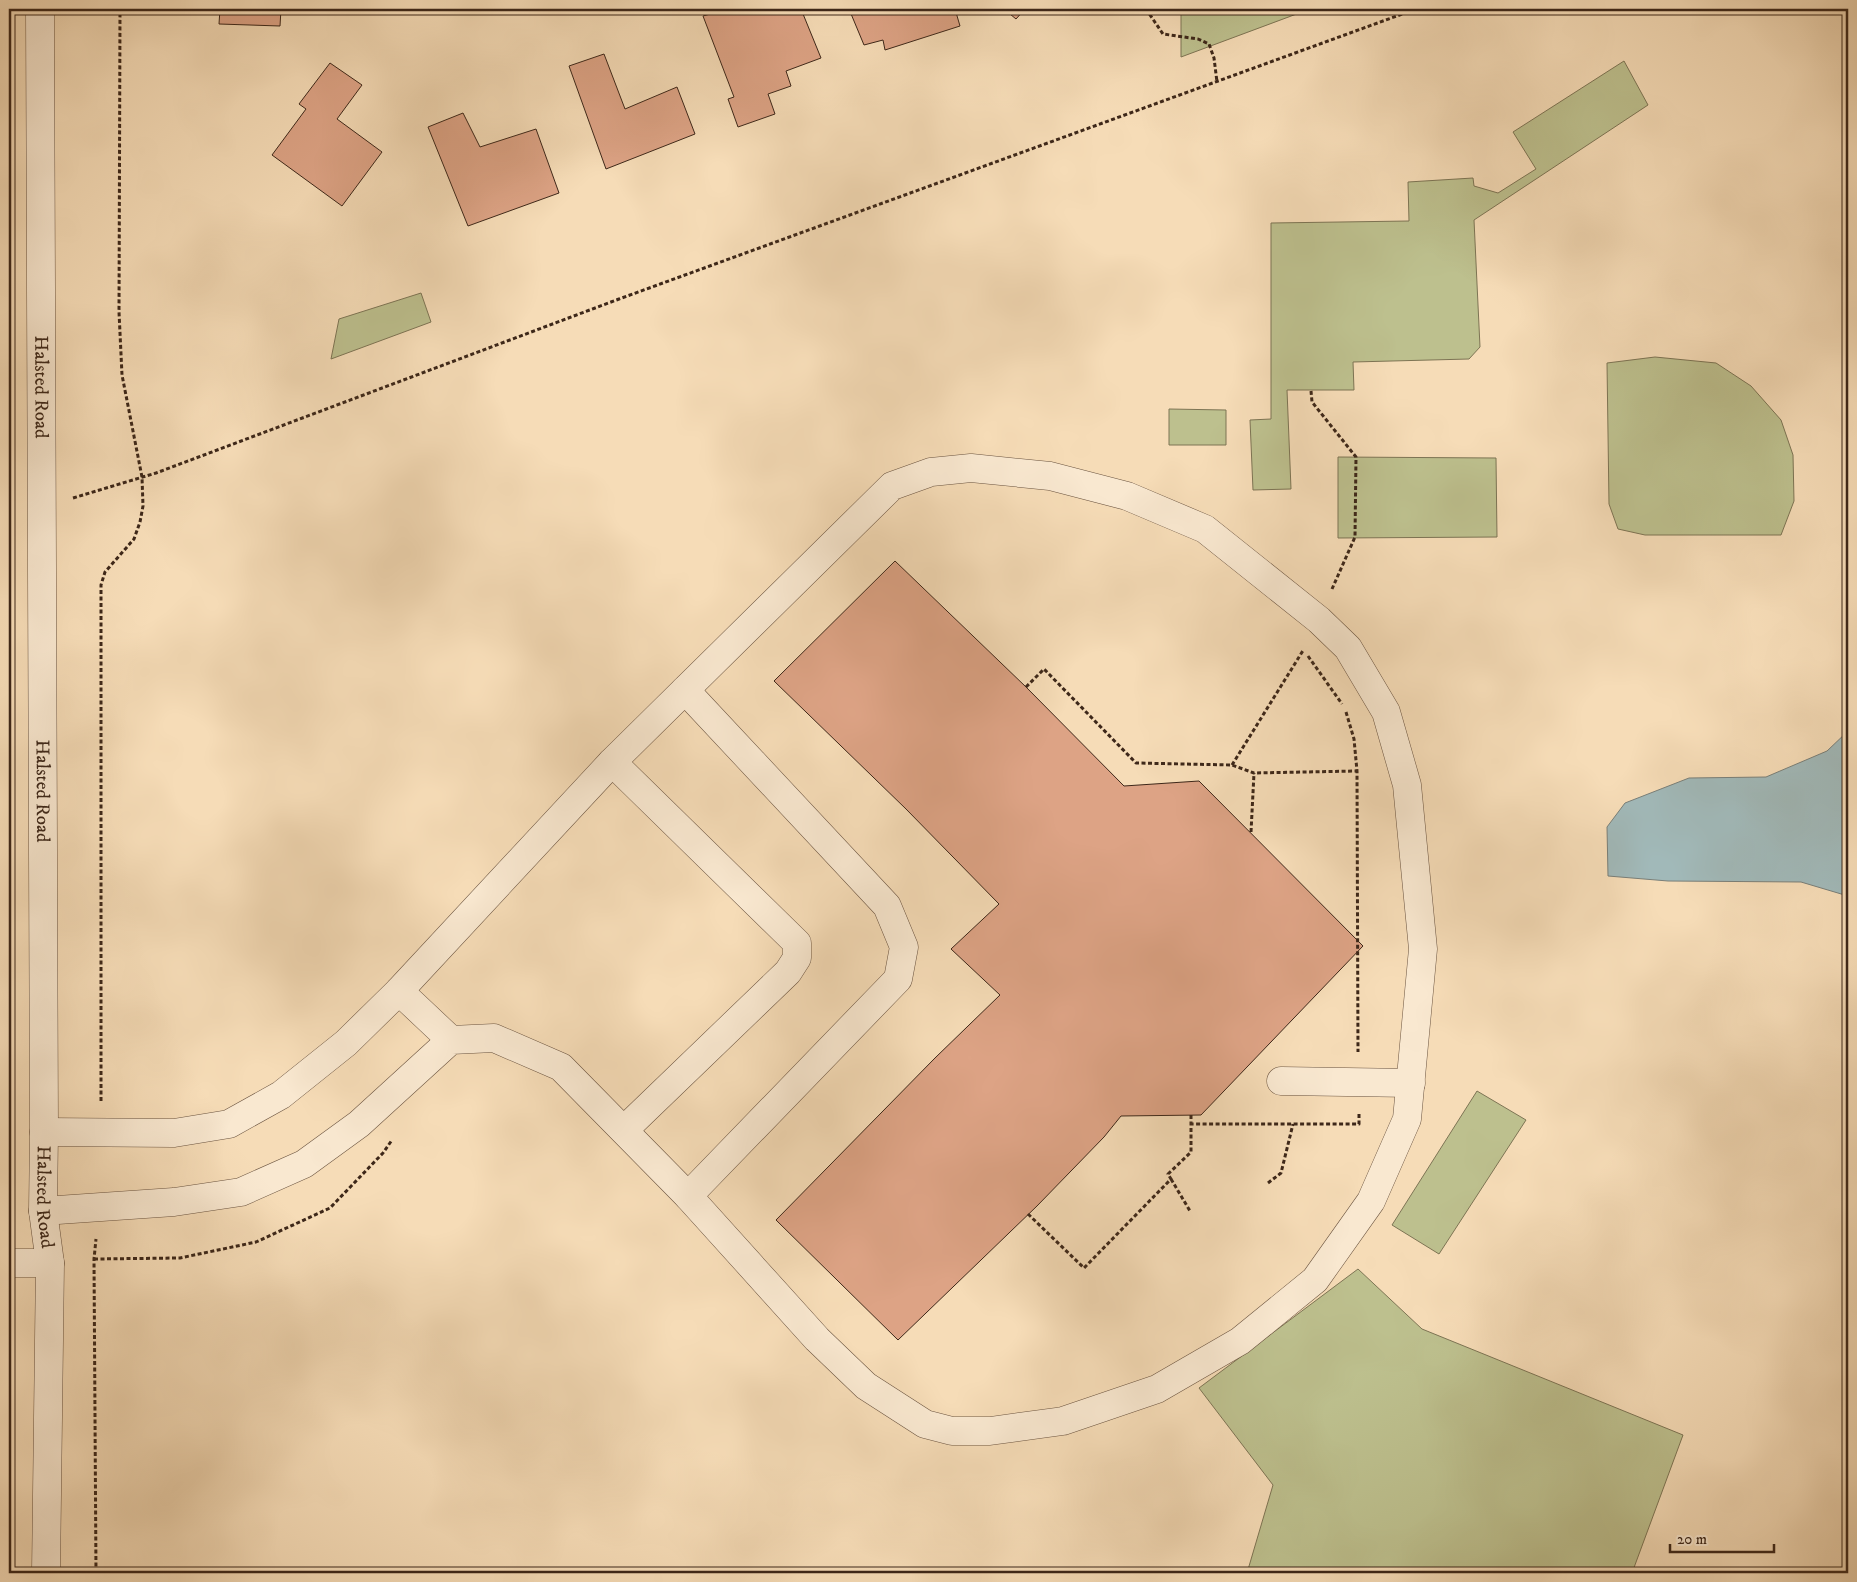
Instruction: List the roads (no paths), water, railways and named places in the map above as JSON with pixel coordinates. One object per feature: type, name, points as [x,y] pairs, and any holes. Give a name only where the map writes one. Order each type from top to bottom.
[{"type":"street","name":"Halsted Road","points":[[40,9],[43,1211],[50,1263],[46,1573]]},
{"type":"street","points":[[43,1211],[174,1202],[241,1192],[304,1164],[359,1124],[452,1040],[494,1038],[561,1067],[688,1196],[817,1339],[866,1386],[925,1424],[952,1430],[990,1431],[1063,1420],[1157,1389],[1240,1341],[1315,1280],[1371,1201],[1407,1119],[1423,949],[1407,785],[1386,712],[1348,648],[1319,620],[1205,529],[1127,496],[1050,476],[971,468],[931,472],[892,486],[612,762],[399,991],[346,1043],[281,1095],[229,1124],[174,1133],[101,1134],[44,1132]]},
{"type":"street","points":[[685,690],[887,906],[904,947],[898,979],[688,1196]]},
{"type":"street","points":[[612,762],[796,943],[797,958],[788,972],[624,1130]]},
{"type":"street","points":[[399,991],[452,1040]]},
{"type":"street","points":[[1281,1081],[1410,1083]]},
{"type":"street","points":[[9,1263],[50,1263]]},
{"type":"water","points":[[1848,731],[1848,896],[1801,882],[1668,881],[1608,876],[1607,827],[1625,803],[1689,778],[1766,777],[1827,751]]}]
